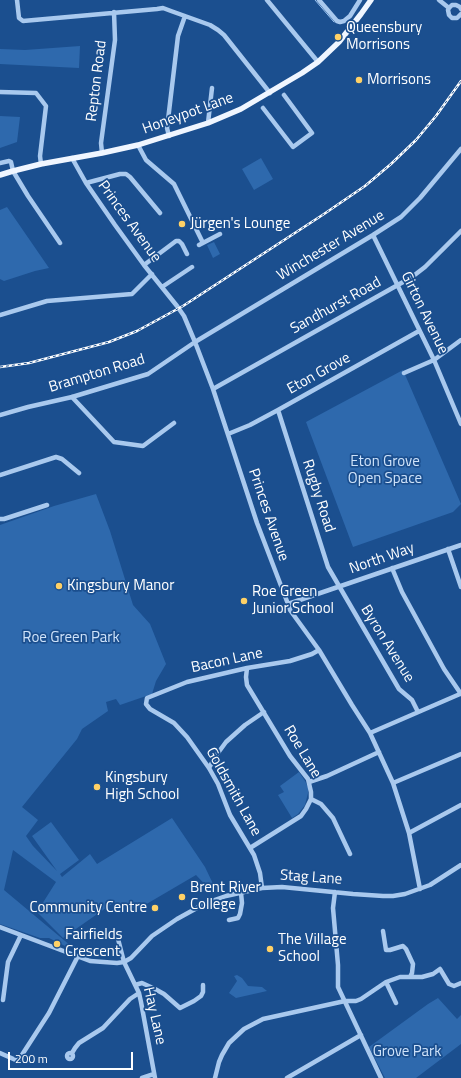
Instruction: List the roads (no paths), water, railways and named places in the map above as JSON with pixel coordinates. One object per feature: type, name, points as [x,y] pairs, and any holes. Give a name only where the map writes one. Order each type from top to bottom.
[{"type":"main road","name":"Honeypot Lane","points":[[0,175],[41,164],[138,145],[208,123],[240,109],[302,74],[318,62],[339,42],[371,0]]},
{"type":"street","points":[[17,0],[19,18],[23,21],[163,8],[210,25],[224,35],[270,93]]},
{"type":"street","points":[[267,0],[318,62]]},
{"type":"street","points":[[319,0],[337,21],[340,22],[344,21],[350,16],[360,0]]},
{"type":"street","points":[[439,0],[449,8]]},
{"type":"street","points":[[460,5],[452,5],[448,10],[448,15],[452,18],[456,18],[461,14]]},
{"type":"street","name":"Repton Road","points":[[102,153],[101,144],[115,40],[114,12]]},
{"type":"street","points":[[169,136],[167,124],[178,36],[185,16]]},
{"type":"street","points":[[208,123],[212,88]]},
{"type":"street","points":[[0,92],[36,93],[46,106],[40,156],[41,164]]},
{"type":"street","points":[[263,108],[293,147],[312,133],[284,95]]},
{"type":"street","points":[[138,145],[146,160],[174,184],[201,244],[220,234]]},
{"type":"street","name":"Winchester Avenue","points":[[195,342],[401,217],[420,198],[461,149]]},
{"type":"street","name":"Princes Avenue","points":[[72,158],[86,183],[115,225],[184,316],[213,389],[257,523],[288,604],[319,650],[370,733],[393,783],[409,833],[420,889]]},
{"type":"street","points":[[0,163],[6,161],[11,162],[13,171],[28,196],[60,243]]},
{"type":"street","points":[[86,183],[120,174],[126,174],[160,213]]},
{"type":"street","name":"Sandhurst Road","points":[[213,389],[412,277],[426,267],[461,231]]},
{"type":"street","name":"Girton Avenue","points":[[373,235],[434,360],[461,424]]},
{"type":"street","points":[[144,265],[176,241],[179,241],[182,244],[187,254]]},
{"type":"street","points":[[162,287],[192,267]]},
{"type":"street","points":[[0,315],[46,301],[132,294],[152,274]]},
{"type":"street","name":"Eton Grove","points":[[228,434],[250,425],[278,410],[419,330]]},
{"type":"street","points":[[404,374],[434,360],[461,340]]},
{"type":"street","name":"Brampton Road","points":[[0,415],[72,397],[148,374],[195,342]]},
{"type":"street","points":[[72,397],[114,442],[143,446],[174,423]]},
{"type":"street","name":"Rugby Road","points":[[278,410],[328,567],[338,586]]},
{"type":"street","points":[[0,475],[56,457],[62,459],[79,473]]},
{"type":"street","points":[[0,519],[48,505]]},
{"type":"street","name":"North Way","points":[[288,604],[461,545]]},
{"type":"street","points":[[448,549],[461,587]]},
{"type":"street","points":[[370,733],[461,694],[439,659],[402,592],[392,568]]},
{"type":"street","name":"Byron Avenue","points":[[338,586],[399,689],[412,700],[418,712]]},
{"type":"street","name":"Bacon Lane","points":[[146,704],[147,698],[187,682],[247,668],[290,661],[312,654],[319,650]]},
{"type":"street","name":"Roe Lane","points":[[247,668],[247,685],[290,756],[309,782],[311,792],[311,799],[306,810],[301,816],[250,848]]},
{"type":"street","name":"Goldsmith Lane","points":[[146,704],[150,709],[174,723],[187,737],[209,768],[218,784],[230,815],[254,855],[259,868],[262,888]]},
{"type":"street","points":[[209,768],[226,742],[245,725],[264,712]]},
{"type":"street","points":[[309,782],[327,776],[379,752]]},
{"type":"street","points":[[393,783],[461,754]]},
{"type":"street","points":[[311,799],[321,804],[333,818],[350,854]]},
{"type":"street","points":[[409,833],[461,805]]},
{"type":"street","name":"Stag Lane","points":[[124,962],[137,953],[152,936],[195,909],[212,901],[262,888],[289,887],[383,896],[405,894],[430,885],[461,865]]},
{"type":"street","points":[[335,892],[333,908],[338,965],[338,987],[381,1078]]},
{"type":"street","points":[[229,920],[238,918],[240,914],[242,902],[241,893]]},
{"type":"street","points":[[0,927],[90,961],[107,963],[124,962]]},
{"type":"street","points":[[383,931],[386,950],[400,946],[403,946],[406,949],[413,964],[410,977]]},
{"type":"street","points":[[3,1000],[8,962],[21,935]]},
{"type":"street","name":"Hay Lane","points":[[117,935],[124,962],[139,994],[144,1013],[155,1076]]},
{"type":"street","points":[[0,1053],[18,1061],[49,1013],[78,956]]},
{"type":"street","points":[[215,1078],[219,1062],[225,1049],[239,1033],[250,1025],[266,1018],[361,999],[386,982],[400,977],[422,977],[440,970],[449,984],[454,986],[461,983]]},
{"type":"street","points":[[386,982],[396,1003]]},
{"type":"street","points":[[135,985],[142,983],[155,989],[164,994],[180,1008],[202,996],[203,985]]},
{"type":"street","points":[[72,1053],[79,1043],[103,1028],[130,999],[139,994]]},
{"type":"street","points":[[288,1078],[361,1034]]},
{"type":"street","points":[[144,1078],[155,1076]]},
{"type":"waterway","points":[[315,0],[334,22]]},
{"type":"railway","points":[[0,367],[29,363],[109,342],[137,331],[183,306],[365,186],[416,140],[436,116],[461,81]]},
{"type":"place","name":"Queensbury Morrisons","points":[[338,37]]},
{"type":"place","name":"Morrisons","points":[[359,80]]},
{"type":"place","name":"Jürgen's Lounge","points":[[182,224]]},
{"type":"place","name":"Kingsbury Manor","points":[[59,586]]},
{"type":"place","name":"Roe Green Junior School","points":[[244,601]]},
{"type":"place","name":"Kingsbury High School","points":[[97,787]]},
{"type":"place","name":"Brent River College","points":[[182,897]]},
{"type":"place","name":"Community Centre","points":[[155,908]]},
{"type":"place","name":"Fairfields Crescent","points":[[57,944]]},
{"type":"place","name":"The Village School","points":[[270,949]]},
{"type":"park label","name":"Eton Grove Open Space","points":[[385,470]]},
{"type":"park label","name":"Roe Green Park","points":[[71,638]]},
{"type":"park label","name":"Grove Park","points":[[407,1052]]}]
